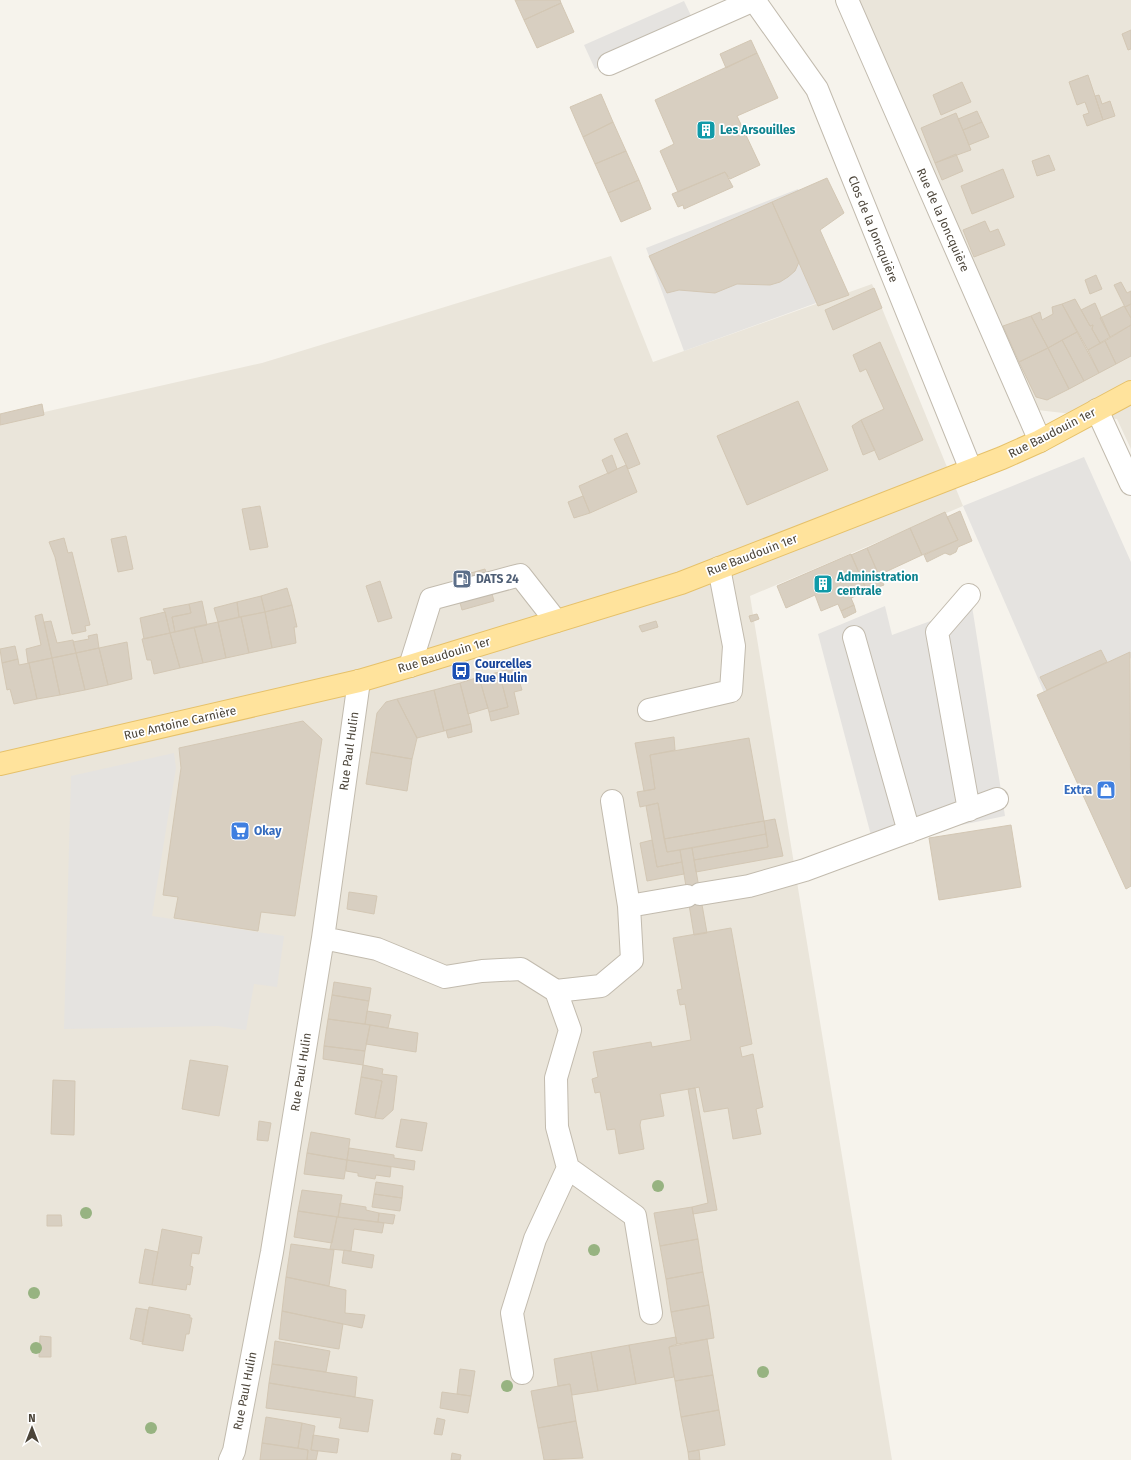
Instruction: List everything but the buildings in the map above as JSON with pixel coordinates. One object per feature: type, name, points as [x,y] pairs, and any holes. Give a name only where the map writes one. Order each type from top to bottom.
[{"type":"main road","name":"Rue Baudouin 1er","points":[[359,681],[681,583],[971,470],[1040,441],[1131,392]]},
{"type":"main road","name":"Rue Antoine Carnière","points":[[0,764],[359,681]]},
{"type":"street","name":"Clos de la Joncquière","points":[[609,64],[754,0],[817,89],[971,470]]},
{"type":"street","name":"Rue de la Joncquière","points":[[847,0],[1040,441]]},
{"type":"street","points":[[1097,410],[1131,484]]},
{"type":"street","points":[[649,710],[731,691],[734,646],[718,568]]},
{"type":"street","points":[[410,666],[431,599],[520,574],[556,621]]},
{"type":"street","points":[[969,595],[937,632],[969,810]]},
{"type":"street","points":[[854,637],[909,832]]},
{"type":"street","name":"Rue Paul Hulin","points":[[230,1460],[234,1451],[272,1252],[323,938],[359,681]]},
{"type":"street","points":[[629,906],[749,886],[805,870],[997,799]]},
{"type":"street","points":[[556,992],[601,986],[632,960],[629,906],[612,802]]},
{"type":"street","points":[[323,938],[377,948],[445,977],[482,971],[520,969],[556,992],[570,1030],[556,1078],[557,1127],[568,1168],[634,1216],[651,1313]]},
{"type":"street","points":[[522,1373],[512,1313],[534,1238],[568,1168]]},
{"type":"shaded area","points":[[858,0],[1131,0],[1131,449],[1117,419],[1037,410]]},
{"type":"shaded area","points":[[684,1],[696,26],[595,69],[584,45]]},
{"type":"shaded area","points":[[798,189],[838,295],[684,351],[646,248]]},
{"type":"shaded area","points":[[611,256],[653,362],[872,284],[963,506],[750,596],[892,1460],[0,1460],[0,422],[262,363]]},
{"type":"shaded area","points":[[1084,457],[1131,562],[1131,658],[1046,697],[963,506]]},
{"type":"shaded area","points":[[885,606],[892,635],[972,606],[1005,816],[873,843],[818,634]]},
{"type":"shaded area","points":[[174,753],[176,768],[152,916],[284,936],[277,987],[254,984],[246,1030],[218,1026],[64,1029],[71,776]]},
{"type":"place","name":"Les Arsouilles","points":[[706,130]]},
{"type":"place","name":"DATS 24","points":[[462,579]]},
{"type":"place","name":"Administration centrale","points":[[823,584]]},
{"type":"place","name":"Courcelles Rue Hulin","points":[[461,671]]},
{"type":"place","name":"Extra","points":[[1106,790]]},
{"type":"place","name":"Okay","points":[[240,831]]}]
